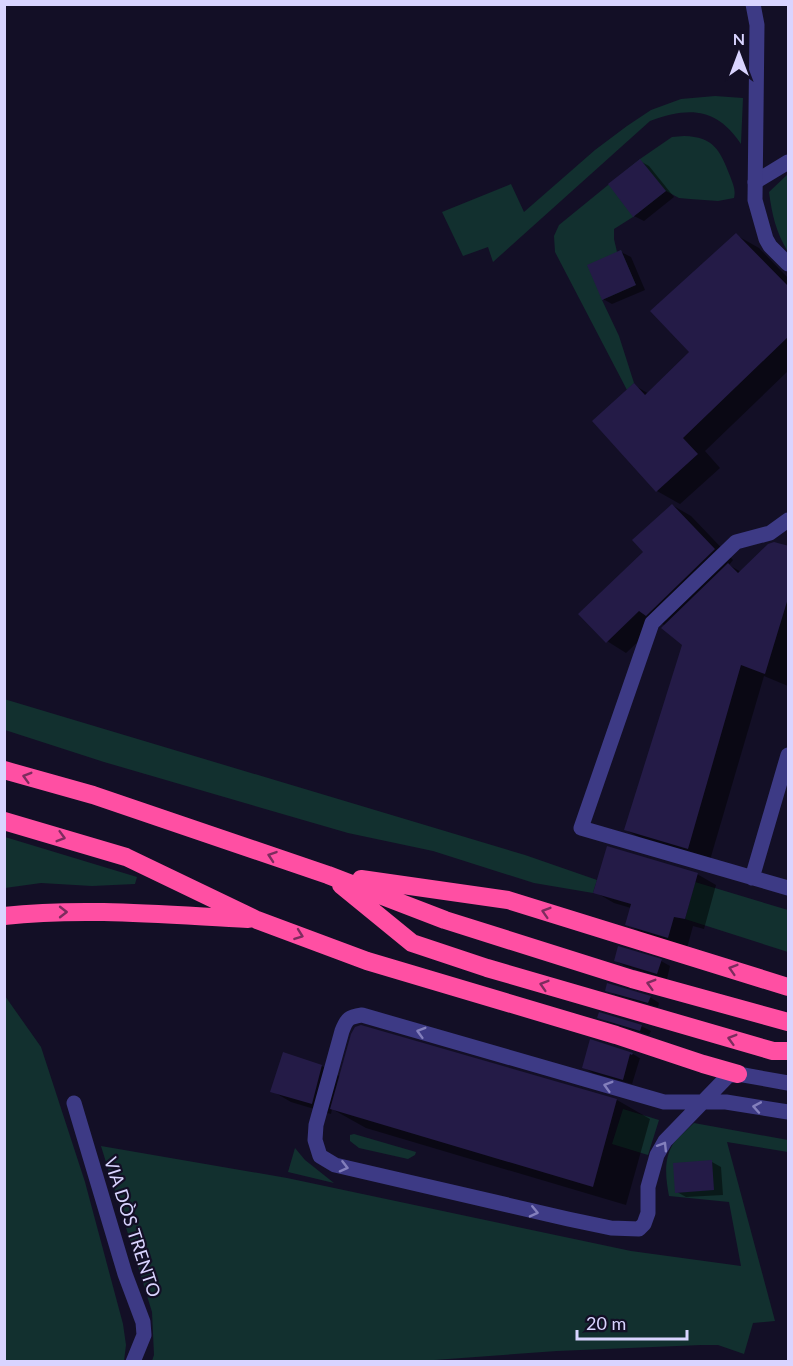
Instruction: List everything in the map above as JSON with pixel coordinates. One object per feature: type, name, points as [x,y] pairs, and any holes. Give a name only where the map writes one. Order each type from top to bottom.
[{"type":"highway","points":[[4,770],[93,795],[328,875],[456,923],[632,979],[789,1022]]},
{"type":"highway","points":[[4,821],[126,857],[257,920],[367,961],[738,1074]]},
{"type":"highway","points":[[328,875],[508,900],[789,987]]},
{"type":"highway","points":[[328,875],[412,943],[487,968],[773,1051],[789,1050]]},
{"type":"highway","points":[[4,916],[33,912],[113,912],[257,920]]},
{"type":"street","points":[[753,4],[757,25],[755,200],[766,239],[789,264]]},
{"type":"street","points":[[754,182],[789,162]]},
{"type":"street","points":[[789,520],[770,533],[736,542],[652,623],[581,828],[789,888]]},
{"type":"street","points":[[752,878],[789,755]]},
{"type":"street","points":[[789,1083],[738,1074],[728,1076],[702,1103],[665,1141],[657,1155],[648,1187],[648,1213],[644,1224],[639,1229],[611,1228],[568,1220],[335,1165],[320,1156],[315,1140],[316,1125],[345,1022],[351,1016],[362,1014],[664,1102],[702,1103],[726,1102],[789,1112]]},
{"type":"street","name":"VIA DÒS TRENTO","points":[[74,1103],[125,1275],[143,1322],[144,1335],[133,1362]]},
{"type":"green space","points":[[715,96],[743,98],[741,144],[722,123],[701,113],[677,113],[650,121],[493,262],[488,247],[463,256],[442,212],[511,184],[524,212],[595,150],[651,110],[681,99]]},
{"type":"green space","points":[[684,136],[709,142],[719,152],[732,182],[734,198],[718,201],[679,198],[666,191],[614,229],[617,252],[621,250],[636,285],[602,300],[619,336],[634,383],[627,390],[555,252],[554,236],[559,225],[640,159],[672,137]]},
{"type":"green space","points":[[788,174],[788,252],[775,223],[769,192]]},
{"type":"green space","points":[[4,699],[525,855],[597,880],[593,893],[534,883],[433,851],[348,833],[104,762],[5,730]]},
{"type":"green space","points":[[4,837],[137,877],[135,884],[92,886],[41,883],[5,888]]},
{"type":"green space","points":[[695,882],[788,910],[788,952],[685,919]]},
{"type":"green space","points":[[5,996],[41,1047],[85,1182],[123,1324],[126,1345],[124,1361],[5,1361]]},
{"type":"green space","points":[[623,1109],[659,1120],[648,1155],[612,1144]]},
{"type":"green space","points":[[694,1123],[788,1140],[788,1152],[727,1142],[775,1321],[753,1323],[744,1354],[718,1345],[701,1345],[557,1351],[407,1362],[152,1361],[154,1355],[152,1312],[101,1146],[287,1178],[631,1251],[741,1266],[729,1202],[669,1196],[666,1170],[670,1150],[675,1141]]},
{"type":"green space","points":[[354,1134],[416,1152],[408,1159],[359,1148],[350,1141],[350,1135]]},
{"type":"green space","points":[[295,1148],[305,1160],[334,1183],[288,1172]]},
{"type":"building","points":[[640,159],[666,191],[633,217],[608,184]]},
{"type":"building","points":[[736,233],[789,287],[789,336],[683,438],[698,454],[656,492],[592,421],[634,383],[645,395],[689,352],[650,311]]},
{"type":"building","points":[[621,250],[636,285],[602,300],[587,265]]},
{"type":"building","points":[[672,504],[715,549],[646,616],[639,611],[606,643],[578,614],[643,552],[632,540]]},
{"type":"building","points":[[774,542],[789,546],[789,595],[765,674],[741,665],[688,849],[624,830],[682,645],[661,628],[728,563],[738,573],[768,544]]},
{"type":"building","points":[[607,846],[698,873],[685,919],[674,917],[668,938],[625,925],[631,904],[593,893]]},
{"type":"building","points":[[618,946],[662,959],[657,974],[614,961]]},
{"type":"building","points":[[607,983],[651,996],[648,1003],[605,991]]},
{"type":"building","points":[[599,1012],[642,1025],[640,1031],[597,1018]]},
{"type":"building","points":[[361,1025],[617,1099],[593,1187],[330,1109],[351,1034],[355,1027]]},
{"type":"building","points":[[590,1039],[633,1053],[630,1054],[623,1080],[582,1068]]},
{"type":"building","points":[[283,1052],[322,1065],[312,1104],[270,1092]]},
{"type":"building","points":[[712,1160],[714,1190],[675,1193],[673,1163]]}]
